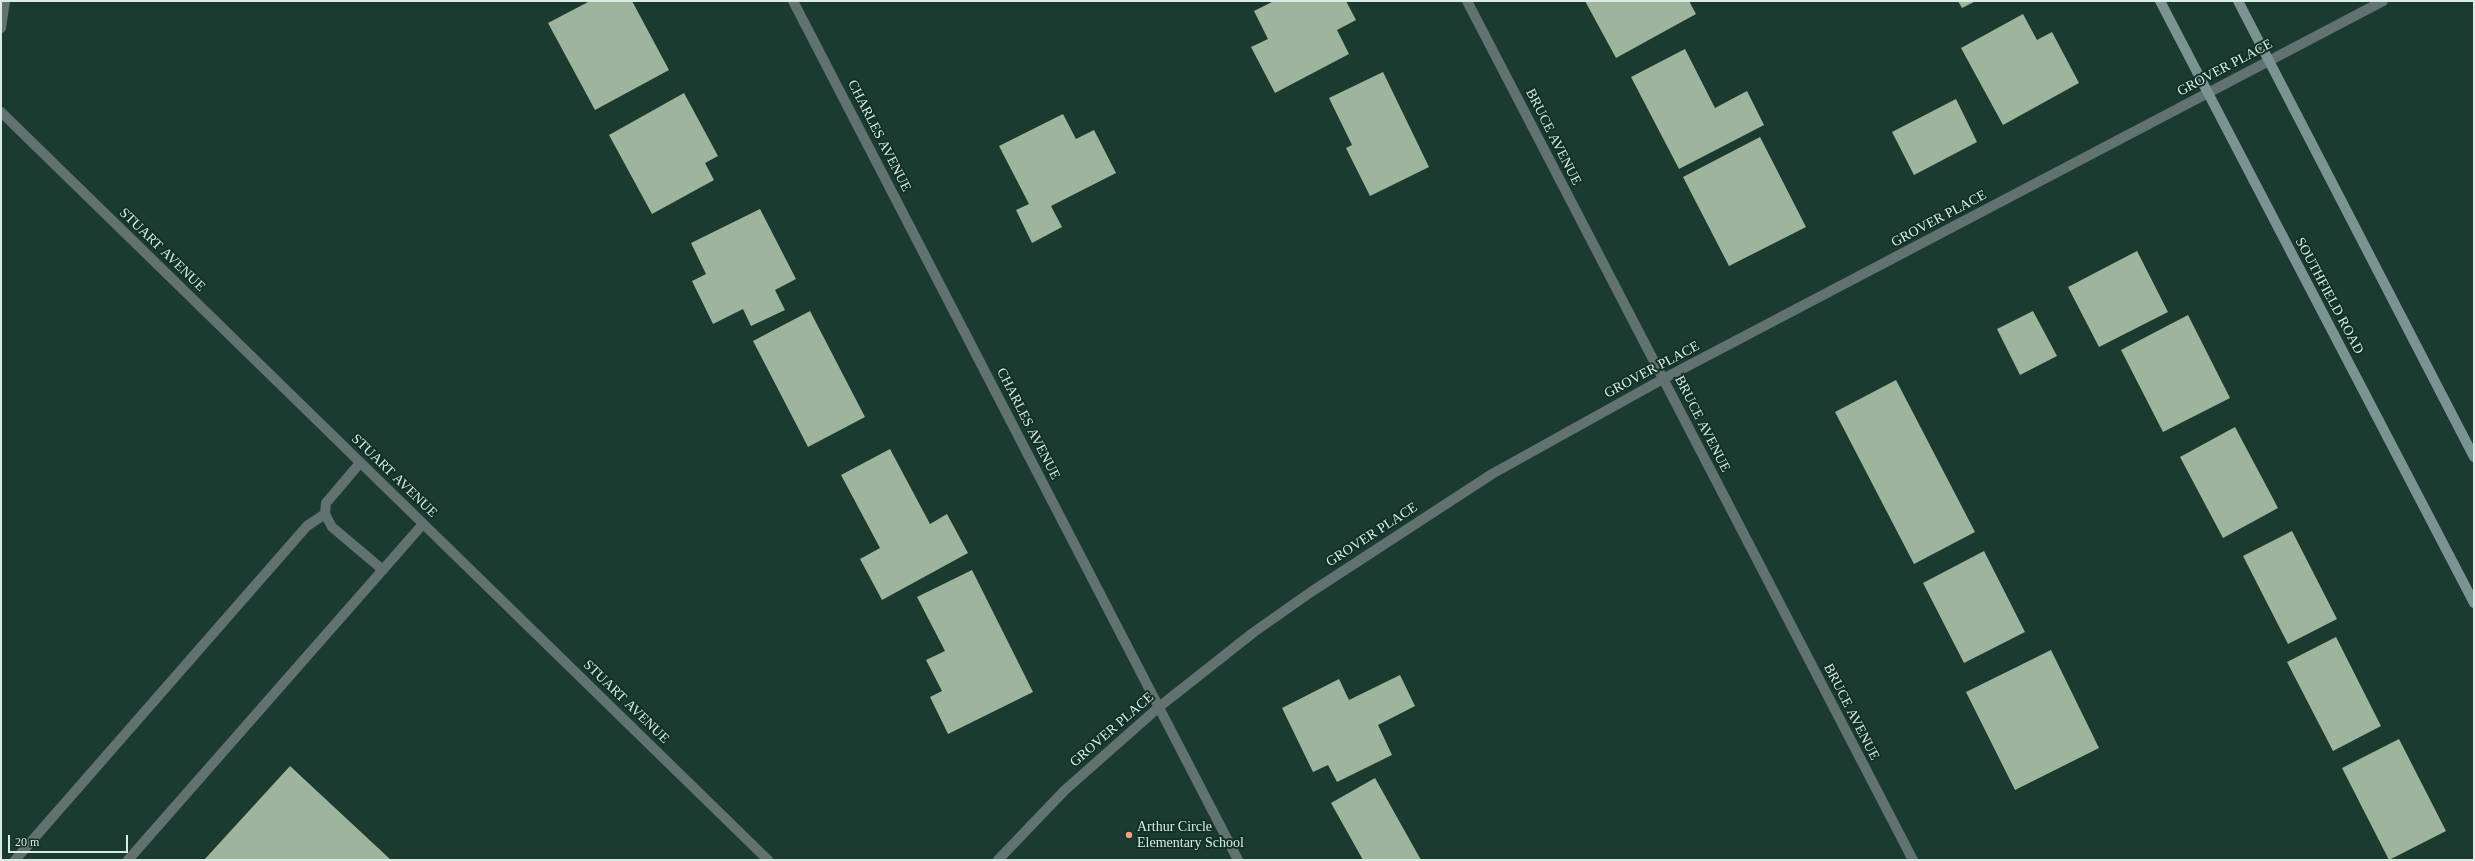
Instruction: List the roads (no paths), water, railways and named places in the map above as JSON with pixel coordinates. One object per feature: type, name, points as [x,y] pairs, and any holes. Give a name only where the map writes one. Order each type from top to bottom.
[{"type":"main road","name":"SOUTHFIELD ROAD","points":[[2160,1],[2474,603]]},
{"type":"main road","points":[[2238,1],[2474,457]]},
{"type":"street","points":[[1,28],[5,1]]},
{"type":"street","name":"CHARLES AVENUE","points":[[793,1],[1238,860]]},
{"type":"street","name":"BRUCE AVENUE","points":[[1467,1],[1913,860]]},
{"type":"street","name":"GROVER PLACE","points":[[998,860],[1065,790],[1159,706],[1254,632],[1311,592],[1492,474],[1663,379],[2383,1]]},
{"type":"street","name":"STUART AVENUE","points":[[1,112],[768,860]]},
{"type":"street","points":[[360,462],[326,504],[325,514],[332,527],[383,570]]},
{"type":"street","points":[[15,860],[308,526],[325,514]]},
{"type":"street","points":[[128,860],[423,524]]},
{"type":"place","name":"Arthur Circle Elementary School","points":[[1129,835]]}]
